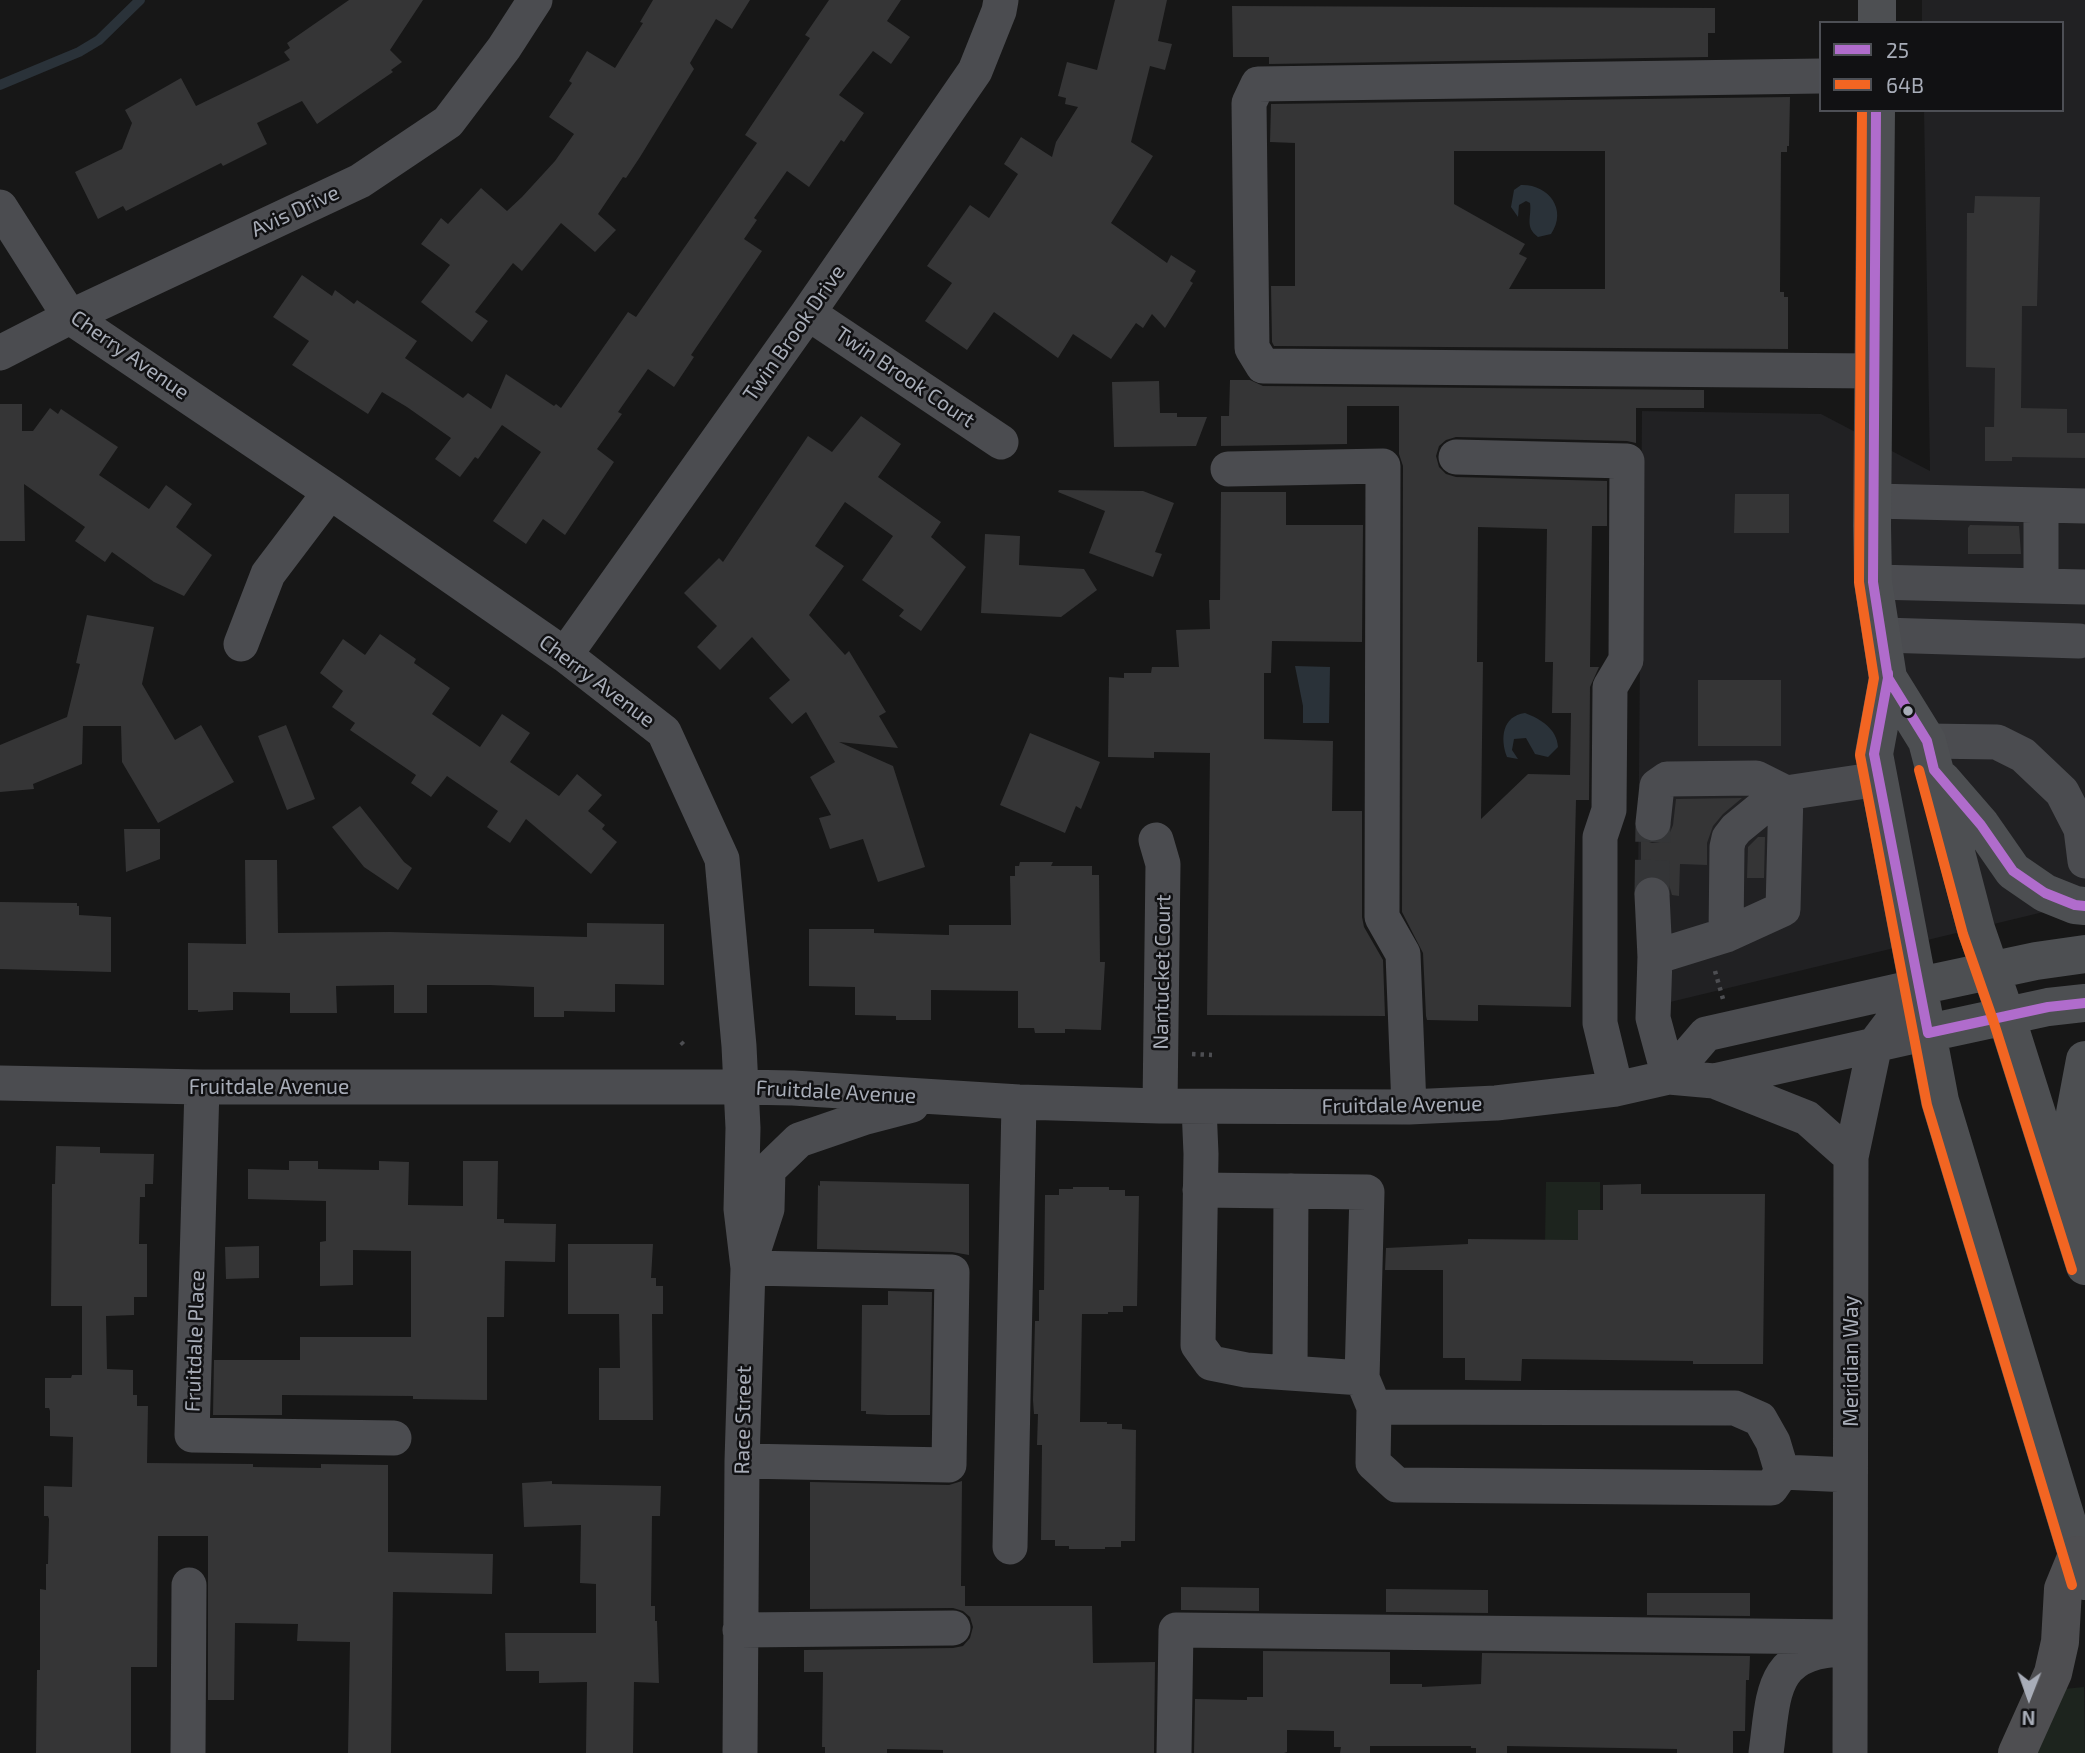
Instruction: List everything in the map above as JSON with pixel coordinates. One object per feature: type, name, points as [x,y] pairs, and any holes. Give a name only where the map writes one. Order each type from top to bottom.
[{"type":"highway","points":[[2017,1753],[2053,1673],[2060,1642],[2063,1589],[2081,1568]]},
{"type":"main road","points":[[1877,0],[1877,21]]},
{"type":"main road","points":[[1876,112],[1873,582],[1888,678],[1874,754],[1940,1101],[2081,1568]]},
{"type":"main road","points":[[1888,678],[1930,756],[2013,871],[2045,893],[2075,905],[2085,906]]},
{"type":"main road","points":[[1930,756],[1976,929],[2085,1266]]},
{"type":"main road","points":[[1919,986],[2085,954]]},
{"type":"main road","name":"Fruitdale Avenue","points":[[1928,1033],[2085,1003]]},
{"type":"main road","points":[[2085,1060],[2075,1113],[2085,1228]]},
{"type":"street","name":"Avis Drive","points":[[0,353],[70,317],[360,181],[448,122],[504,48],[535,0]]},
{"type":"street","name":"Twin Brook Drive","points":[[565,654],[808,313],[975,71],[1001,0]]},
{"type":"street","points":[[1819,76],[1258,84],[1249,103],[1252,348],[1263,366],[1874,371]]},
{"type":"street","name":"Cherry Avenue","points":[[0,207],[70,317],[565,654],[664,732],[722,859],[741,1087]]},
{"type":"street","name":"Twin Brook Court","points":[[808,313],[1001,442]]},
{"type":"street","points":[[1456,457],[1627,461],[1626,660],[1610,687],[1609,810],[1600,837],[1600,1023],[1616,1089]]},
{"type":"street","points":[[1228,469],[1383,466],[1382,917],[1403,954],[1409,1107]]},
{"type":"street","points":[[241,644],[268,574],[330,492]]},
{"type":"street","points":[[1873,502],[2085,506]]},
{"type":"street","points":[[2041,505],[2041,586]]},
{"type":"street","points":[[1873,582],[2085,587]]},
{"type":"street","points":[[1883,635],[2079,641]]},
{"type":"street","points":[[1930,756],[1997,742],[2023,755],[2062,792],[2081,829],[2085,861]]},
{"type":"street","points":[[1653,823],[1657,786],[1667,779],[1756,778],[1786,793]]},
{"type":"street","points":[[1726,936],[1729,838],[1758,811],[1786,793],[1879,779]]},
{"type":"street","points":[[1655,957],[1726,936],[1783,909],[1786,793]]},
{"type":"street","name":"Nantucket Court","points":[[1156,840],[1163,864],[1160,1106]]},
{"type":"street","points":[[1652,895],[1655,957],[1653,1018],[1669,1077]]},
{"type":"street","points":[[1669,1077],[1706,1034],[1919,986]]},
{"type":"street","name":"Meridian Way","points":[[1850,1753],[1851,1157],[1875,1044],[1919,986]]},
{"type":"street","name":"Fruitdale Avenue","points":[[0,1083],[202,1087],[741,1087],[1019,1102],[1199,1107],[1409,1107],[1496,1103],[1616,1089],[1669,1077],[1714,1081],[1928,1033]]},
{"type":"street","points":[[1714,1081],[1807,1118],[1851,1157]]},
{"type":"street","name":"Fruitdale Place","points":[[202,1087],[192,1435],[394,1438]]},
{"type":"street","name":"Race Street","points":[[740,1753],[742,1461],[748,1268],[741,1209],[741,1087]]},
{"type":"street","points":[[742,1461],[949,1465],[952,1272],[748,1268],[767,1209],[768,1170],[794,1142],[866,1117],[943,1097]]},
{"type":"street","points":[[1010,1547],[1019,1102]]},
{"type":"street","points":[[1199,1107],[1198,1345],[1211,1363],[1246,1370],[1290,1373],[1368,1392],[1735,1408],[1760,1419],[1773,1442],[1782,1472]]},
{"type":"street","points":[[1200,1190],[1367,1192],[1368,1392],[1373,1463],[1397,1485],[1771,1488],[1782,1472]]},
{"type":"street","points":[[1290,1373],[1292,1191]]},
{"type":"street","points":[[1782,1472],[1850,1475]]},
{"type":"street","points":[[188,1753],[189,1585]]},
{"type":"street","points":[[740,1630],[953,1628]]},
{"type":"street","points":[[1174,1753],[1176,1630],[1850,1643]]},
{"type":"street","points":[[1766,1753],[1775,1688],[1789,1665],[1811,1654],[1834,1650],[1850,1643]]},
{"type":"path","points":[[1715,970],[1723,1000]]},
{"type":"shaded area","points":[[1922,0],[2085,0],[2085,902],[1637,1010],[1642,411],[1821,414],[1930,471],[1924,112],[2064,112],[2064,21],[1922,21]]},
{"type":"shaded area","points":[[1521,185],[1539,189],[1553,200],[1557,216],[1551,234],[1538,237],[1531,229],[1530,203],[1526,201],[1519,205],[1518,217],[1511,207],[1514,190]]},
{"type":"shaded area","points":[[1295,666],[1330,667],[1329,723],[1303,723],[1303,706]]},
{"type":"shaded area","points":[[1525,713],[1537,718],[1555,735],[1558,747],[1548,757],[1535,754],[1526,738],[1514,739],[1512,750],[1518,759],[1507,757],[1504,736],[1507,723],[1517,715]]},
{"type":"shaded area","points":[[1546,1182],[1600,1182],[1600,1210],[1578,1210],[1578,1242],[1545,1242]]},
{"type":"shaded area","points":[[2084,1687],[2085,1753],[2037,1753],[2064,1689]]},
{"type":"building","points":[[349,0],[423,0],[390,50],[402,62],[391,70],[393,72],[317,124],[302,101],[257,123],[267,144],[223,166],[221,163],[126,211],[123,206],[98,219],[75,172],[122,149],[132,123],[125,110],[181,78],[196,106],[256,77],[290,60],[284,52],[290,48],[287,43]]},
{"type":"building","points":[[653,0],[750,0],[732,29],[716,19],[690,63],[694,69],[640,157],[598,214],[616,230],[595,252],[561,223],[522,271],[513,263],[475,312],[488,321],[472,342],[421,302],[450,265],[421,244],[441,218],[448,224],[481,188],[507,211],[522,197],[555,161],[574,134],[549,117],[572,83],[569,81],[587,51],[615,68],[643,23],[640,22]]},
{"type":"building","points":[[829,0],[901,0],[887,21],[910,37],[891,64],[873,51],[839,95],[864,113],[844,142],[841,140],[809,187],[787,171],[754,218],[757,220],[744,239],[762,251],[691,355],[694,357],[674,387],[648,369],[618,412],[622,414],[597,449],[614,462],[565,535],[543,519],[526,544],[493,521],[541,452],[502,425],[478,459],[475,457],[460,477],[435,459],[451,438],[407,407],[382,392],[368,414],[292,365],[309,341],[273,317],[302,275],[332,296],[335,290],[354,304],[357,300],[417,341],[405,358],[463,398],[468,393],[491,409],[506,374],[561,408],[628,312],[636,317],[757,143],[745,135],[810,38],[805,35]]},
{"type":"building","points":[[1115,0],[1167,0],[1158,41],[1172,44],[1165,70],[1150,66],[1131,142],[1153,156],[1111,223],[1167,263],[1171,255],[1196,271],[1190,281],[1193,283],[1165,328],[1152,314],[1143,328],[1136,323],[1111,359],[1073,334],[1058,358],[994,312],[967,350],[925,321],[952,283],[927,266],[970,205],[989,218],[1018,174],[1004,164],[1021,137],[1052,157],[1056,142],[1078,107],[1065,104],[1066,98],[1058,96],[1067,62],[1097,70]]},
{"type":"building","points":[[1232,6],[1715,8],[1715,33],[1708,33],[1708,57],[1269,64],[1269,57],[1233,57]]},
{"type":"building","points":[[1790,97],[1789,146],[1787,152],[1781,152],[1780,292],[1784,292],[1784,297],[1788,297],[1788,349],[1274,346],[1271,286],[1295,286],[1295,143],[1270,142],[1271,104]],"holes":[[[1454,151],[1605,151],[1605,289],[1509,289],[1527,258],[1519,254],[1525,244],[1454,204]]]},
{"type":"building","points":[[1975,196],[2040,197],[2037,306],[2022,306],[2021,408],[2067,409],[2067,433],[2085,433],[2085,458],[2012,457],[2012,461],[1985,461],[1985,427],[1994,427],[1995,368],[1966,367],[1967,213],[1974,213]]},
{"type":"building","points":[[1230,380],[1250,380],[1263,386],[1704,390],[1704,408],[1636,408],[1636,443],[1456,437],[1439,446],[1436,456],[1439,467],[1446,474],[1456,477],[1607,481],[1607,526],[1592,526],[1590,667],[1599,667],[1590,687],[1589,800],[1576,800],[1571,1007],[1478,1005],[1478,1021],[1427,1020],[1423,953],[1402,912],[1403,466],[1399,454],[1399,406],[1347,406],[1347,444],[1221,446],[1221,416],[1229,416]],"holes":[[[1478,527],[1547,529],[1545,662],[1553,662],[1552,713],[1571,713],[1570,775],[1528,774],[1481,819],[1483,662],[1477,662]]]},
{"type":"building","points":[[1159,381],[1160,413],[1177,413],[1177,417],[1207,417],[1196,446],[1114,447],[1112,382]]},
{"type":"building","points":[[0,404],[22,404],[22,431],[33,431],[50,408],[58,414],[61,409],[118,447],[99,475],[149,509],[166,485],[192,504],[176,527],[212,555],[184,596],[154,582],[112,552],[105,562],[75,541],[85,527],[24,484],[25,541],[0,541]]},
{"type":"building","points":[[861,416],[901,444],[878,477],[941,522],[931,537],[966,567],[921,631],[899,616],[904,610],[862,580],[893,536],[845,502],[815,546],[844,566],[809,615],[845,655],[849,651],[886,712],[879,716],[898,748],[839,742],[893,766],[925,867],[878,882],[863,839],[830,849],[819,818],[831,815],[810,777],[835,762],[806,712],[792,724],[769,698],[790,680],[752,637],[720,670],[697,647],[717,626],[684,593],[719,558],[723,562],[808,436],[832,452]]},
{"type":"building","points":[[1143,491],[1174,503],[1155,552],[1162,554],[1153,577],[1089,553],[1105,511],[1058,492]]},
{"type":"building","points":[[1221,492],[1286,492],[1286,525],[1363,525],[1362,642],[1272,641],[1271,673],[1264,673],[1264,739],[1333,741],[1332,811],[1362,811],[1362,917],[1364,927],[1383,960],[1385,1016],[1207,1015],[1210,753],[1154,752],[1154,758],[1108,757],[1109,677],[1124,678],[1124,673],[1151,673],[1152,667],[1179,667],[1176,630],[1210,629],[1209,600],[1220,600]]},
{"type":"building","points":[[1735,494],[1789,494],[1789,533],[1734,533]]},
{"type":"building","points":[[1970,525],[2019,526],[2021,554],[1968,554]]},
{"type":"building","points":[[985,534],[1020,536],[1019,565],[1084,569],[1097,590],[1061,617],[981,613]]},
{"type":"building","points":[[87,615],[154,627],[142,684],[175,740],[201,725],[234,782],[158,823],[122,762],[121,726],[83,726],[82,764],[33,784],[34,789],[0,792],[0,745],[67,717],[80,664],[76,663]]},
{"type":"building","points":[[380,634],[416,659],[414,663],[450,688],[432,714],[480,747],[502,714],[530,733],[510,762],[559,796],[577,774],[602,795],[588,811],[605,825],[602,829],[617,842],[591,874],[526,819],[510,843],[487,827],[498,811],[447,776],[431,797],[411,783],[416,775],[350,730],[355,723],[332,707],[343,691],[320,673],[343,639],[365,655]]},
{"type":"building","points":[[1698,680],[1781,680],[1781,746],[1698,746]]},
{"type":"building","points":[[286,725],[315,799],[287,810],[258,736]]},
{"type":"building","points":[[1030,733],[1100,762],[1081,809],[1076,806],[1065,833],[1000,805]]},
{"type":"building","points":[[1742,798],[1713,826],[1707,843],[1707,865],[1680,864],[1679,896],[1672,895],[1669,885],[1661,877],[1650,875],[1641,878],[1641,839],[1652,843],[1660,842],[1669,835],[1676,799]]},
{"type":"building","points":[[360,806],[404,862],[412,868],[398,890],[364,867],[332,827]]},
{"type":"building","points":[[124,829],[160,829],[160,859],[126,872]]},
{"type":"building","points":[[1758,837],[1765,837],[1764,878],[1747,878],[1748,847]]},
{"type":"building","points":[[245,860],[277,860],[278,933],[390,932],[587,937],[587,923],[664,924],[664,985],[615,984],[615,1012],[564,1011],[564,1017],[534,1017],[534,987],[490,985],[427,985],[427,1013],[394,1013],[394,985],[336,986],[337,1013],[290,1013],[290,993],[233,992],[233,1010],[188,1010],[188,943],[246,944]]},
{"type":"building","points":[[1020,862],[1053,862],[1051,866],[1092,866],[1092,875],[1099,875],[1100,962],[1105,962],[1101,1030],[1065,1029],[1065,1033],[1035,1033],[1034,1028],[1018,1028],[1018,991],[931,990],[931,1020],[896,1020],[896,1016],[855,1015],[855,987],[809,986],[809,929],[874,929],[874,933],[949,935],[949,925],[1011,925],[1010,876],[1015,876],[1015,866],[1019,866]]},
{"type":"building","points":[[0,902],[77,903],[79,915],[111,917],[111,972],[0,969]]},
{"type":"building","points":[[56,1146],[100,1147],[100,1153],[154,1154],[153,1184],[145,1184],[145,1197],[140,1197],[139,1244],[147,1244],[147,1297],[134,1297],[134,1315],[106,1316],[107,1369],[133,1370],[133,1395],[137,1395],[137,1406],[148,1406],[147,1463],[321,1468],[321,1464],[388,1465],[388,1552],[493,1554],[492,1594],[393,1592],[391,1753],[348,1753],[350,1642],[297,1641],[298,1624],[235,1623],[234,1700],[208,1700],[208,1536],[158,1536],[157,1667],[131,1667],[131,1753],[36,1753],[40,1589],[46,1590],[48,1564],[49,1519],[44,1516],[44,1486],[72,1487],[73,1437],[50,1436],[50,1411],[45,1408],[45,1378],[71,1378],[72,1375],[82,1375],[82,1306],[51,1306],[52,1184],[55,1184]]},
{"type":"building","points":[[289,1161],[318,1161],[318,1169],[379,1170],[379,1161],[409,1162],[408,1205],[463,1206],[463,1161],[498,1161],[497,1219],[504,1219],[504,1223],[556,1224],[555,1262],[505,1261],[504,1317],[487,1317],[487,1400],[413,1399],[413,1396],[282,1395],[282,1415],[213,1415],[214,1360],[300,1360],[300,1337],[411,1337],[411,1251],[353,1250],[353,1285],[320,1286],[320,1242],[326,1241],[326,1201],[248,1199],[248,1169],[289,1170]]},
{"type":"building","points":[[820,1181],[969,1184],[969,1255],[952,1252],[817,1249]]},
{"type":"building","points":[[1641,1184],[1641,1194],[1765,1194],[1763,1364],[1522,1359],[1521,1381],[1465,1380],[1465,1358],[1443,1358],[1443,1270],[1385,1270],[1386,1248],[1468,1244],[1468,1239],[1578,1240],[1578,1210],[1603,1210],[1603,1185]]},
{"type":"building","points":[[1109,1187],[1109,1190],[1125,1190],[1125,1196],[1139,1196],[1137,1306],[1123,1306],[1123,1312],[1082,1314],[1080,1422],[1122,1424],[1122,1429],[1136,1430],[1135,1541],[1121,1541],[1121,1547],[1105,1549],[1069,1549],[1069,1546],[1055,1546],[1055,1540],[1041,1540],[1042,1445],[1037,1445],[1038,1414],[1034,1414],[1033,1400],[1035,1321],[1039,1321],[1039,1290],[1044,1290],[1045,1195],[1059,1195],[1059,1189]]},
{"type":"building","points":[[568,1244],[653,1244],[651,1278],[656,1278],[656,1286],[663,1286],[663,1314],[652,1314],[653,1420],[599,1420],[599,1368],[620,1368],[619,1314],[568,1314]]},
{"type":"building","points":[[259,1246],[259,1278],[226,1279],[225,1247]]},
{"type":"building","points":[[888,1291],[932,1292],[930,1415],[866,1414],[866,1411],[861,1411],[862,1305],[888,1305]]},
{"type":"building","points":[[552,1481],[552,1484],[661,1486],[660,1516],[652,1516],[651,1606],[655,1606],[657,1621],[659,1683],[634,1682],[633,1753],[586,1753],[587,1682],[539,1683],[539,1671],[506,1671],[505,1633],[596,1633],[596,1584],[580,1583],[581,1525],[524,1527],[522,1483]]},
{"type":"building","points":[[962,1481],[961,1586],[965,1586],[965,1606],[1092,1606],[1093,1663],[1155,1662],[1154,1753],[943,1753],[943,1750],[887,1749],[887,1753],[825,1753],[825,1747],[822,1747],[823,1672],[804,1672],[804,1650],[953,1648],[963,1646],[970,1638],[973,1627],[970,1617],[953,1608],[810,1609],[810,1482],[949,1485]]},
{"type":"building","points":[[1181,1587],[1259,1588],[1259,1611],[1181,1610]]},
{"type":"building","points":[[1386,1589],[1488,1590],[1488,1613],[1386,1612]]},
{"type":"building","points":[[1647,1593],[1750,1593],[1750,1616],[1647,1615]]},
{"type":"building","points":[[1263,1651],[1390,1652],[1390,1684],[1422,1684],[1422,1687],[1481,1684],[1482,1653],[1750,1656],[1749,1680],[1746,1680],[1745,1731],[1733,1731],[1733,1753],[1677,1753],[1677,1749],[1507,1746],[1507,1753],[1476,1753],[1476,1748],[1471,1746],[1370,1746],[1370,1753],[1340,1753],[1341,1747],[1334,1747],[1334,1731],[1287,1730],[1287,1752],[1284,1753],[1194,1753],[1195,1699],[1247,1700],[1247,1697],[1263,1697]]},
{"type":"waterway","points":[[0,85],[79,52],[99,40],[140,0]]},
{"type":"tunnel","points":[[1652,895],[1653,823]]},
{"type":"transit line","name":"64B","points":[[1862,112],[1859,582],[1874,678],[1860,755],[1927,1105],[2072,1585]]},
{"type":"transit line","name":"25","points":[[1876,112],[1873,582],[1888,678],[1874,754],[1928,1033]]},
{"type":"transit line","name":"25","points":[[1888,673],[1888,678],[1927,741],[1934,770],[1981,825],[2013,871],[2045,893],[2075,905],[2085,906]]},
{"type":"transit line","name":"64B","points":[[1919,770],[1963,934],[2072,1270]]},
{"type":"transit line","name":"25","points":[[1928,1033],[2048,1007],[2085,1003]]}]
